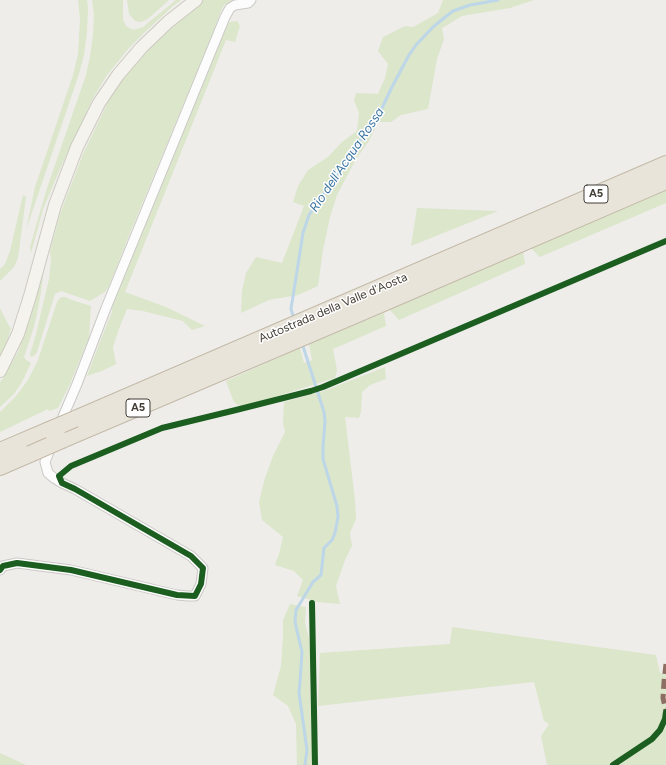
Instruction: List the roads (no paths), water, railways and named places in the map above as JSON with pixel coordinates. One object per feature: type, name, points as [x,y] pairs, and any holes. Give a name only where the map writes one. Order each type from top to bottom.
[{"type":"highway","name":"Autostrada della Valle d'Aosta","points":[[0,467],[62,440],[225,362],[523,234],[666,164]]},
{"type":"highway","name":"Autostrada della Valle d'Aosta","points":[[523,234],[666,180]]},
{"type":"highway","name":"Autostrada della Valle d'Aosta","points":[[0,451],[75,419],[210,369]]},
{"type":"main road","points":[[0,371],[18,334],[55,206],[77,147],[99,103],[118,75],[141,48],[168,22],[196,0]]},
{"type":"street","points":[[0,570],[3,566],[17,563],[63,569],[177,595],[188,596],[195,596],[201,584],[203,568],[191,556],[54,478],[48,473],[44,462],[225,17],[230,8],[235,5],[248,3],[251,0]]},
{"type":"waterway","name":"Rio dell'Acqua Rossa","points":[[294,319],[291,309],[303,233],[309,215],[381,110],[409,55],[433,27],[453,11],[470,5],[498,0]]},
{"type":"waterway","name":"Rio dell'Acqua Rossa","points":[[302,343],[324,412],[323,459],[337,506],[338,517],[332,540],[324,548],[321,575],[313,582],[296,610],[295,622],[302,652],[299,693],[307,750],[305,765]]}]
